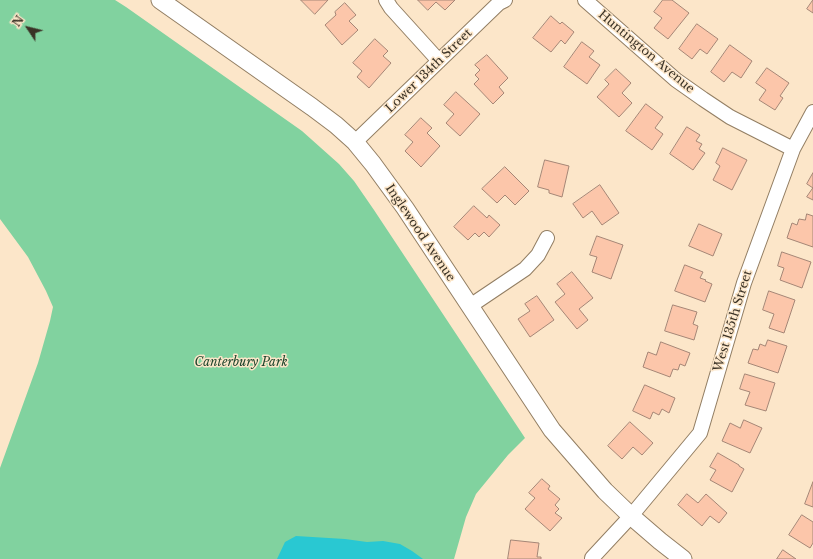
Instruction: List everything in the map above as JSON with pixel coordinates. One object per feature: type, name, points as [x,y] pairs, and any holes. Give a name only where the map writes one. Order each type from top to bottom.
[{"type":"street","name":"Inglewood Avenue","points":[[160,0],[312,107],[355,142],[405,208],[552,430],[605,491],[630,516],[683,559]]},
{"type":"street","points":[[386,0],[391,8],[439,61]]},
{"type":"street","name":"Lower 134th Street","points":[[355,142],[499,3],[505,0]]},
{"type":"street","name":"Huntington Avenue","points":[[585,0],[686,88],[730,117],[793,149]]},
{"type":"street","name":"West 135th Street","points":[[630,516],[700,433],[744,283],[793,149],[813,112]]},
{"type":"street","points":[[470,306],[525,269],[538,255],[547,238]]},
{"type":"street","points":[[592,558],[630,516]]},
{"type":"green space","name":"Canterbury Park","points":[[0,0],[115,0],[302,131],[339,164],[354,181],[525,438],[508,455],[476,494],[466,517],[454,559],[0,559],[0,468],[38,363],[53,307],[28,257],[0,219]]},
{"type":"water","points":[[296,536],[367,542],[383,541],[400,544],[423,559],[277,559],[285,542]]},
{"type":"building","points":[[301,0],[328,0],[315,14]]},
{"type":"building","points":[[418,0],[455,0],[445,10],[436,2],[428,10]]},
{"type":"building","points":[[663,0],[672,0],[689,13],[668,39],[654,28],[662,18],[654,12]]},
{"type":"building","points":[[813,0],[813,13],[807,9]]},
{"type":"building","points":[[345,3],[356,15],[349,21],[358,30],[342,45],[325,25],[336,15],[335,12]]},
{"type":"building","points":[[551,16],[560,24],[562,22],[574,32],[565,44],[561,40],[551,52],[533,38]]},
{"type":"building","points":[[697,24],[718,39],[707,54],[700,49],[692,59],[679,49]]},
{"type":"building","points":[[375,39],[388,51],[383,56],[391,63],[369,88],[357,77],[362,71],[353,63]]},
{"type":"building","points":[[582,42],[594,51],[589,57],[600,65],[587,84],[564,67]]},
{"type":"building","points":[[730,45],[752,61],[741,78],[732,72],[724,82],[711,72]]},
{"type":"building","points":[[487,55],[508,78],[499,87],[504,93],[493,104],[474,84],[479,79],[475,75],[480,70],[475,65]]},
{"type":"building","points":[[767,68],[789,83],[780,96],[783,98],[775,110],[759,100],[766,90],[756,83]]},
{"type":"building","points":[[616,69],[631,83],[622,93],[632,103],[619,117],[597,97],[609,84],[605,80]]},
{"type":"building","points":[[456,92],[480,114],[460,136],[446,123],[454,114],[444,105]]},
{"type":"building","points":[[646,104],[663,117],[655,128],[663,134],[652,150],[626,131]]},
{"type":"building","points":[[421,118],[432,128],[427,133],[440,146],[421,167],[405,151],[413,142],[405,135]]},
{"type":"building","points":[[687,127],[700,135],[696,141],[702,144],[699,149],[705,153],[693,170],[670,154]]},
{"type":"building","points":[[723,148],[747,160],[732,190],[713,180],[720,166],[716,163]]},
{"type":"building","points":[[545,160],[569,166],[562,197],[549,193],[549,190],[538,187]]},
{"type":"building","points":[[505,167],[529,191],[515,205],[505,195],[497,203],[482,189]]},
{"type":"building","points":[[813,173],[813,188],[807,184]]},
{"type":"building","points":[[600,185],[619,213],[602,225],[592,211],[583,218],[573,204]]},
{"type":"building","points":[[813,188],[813,200],[807,197]]},
{"type":"building","points":[[474,206],[487,218],[489,215],[500,225],[489,237],[484,232],[479,237],[475,233],[468,240],[454,227]]},
{"type":"building","points":[[807,214],[813,216],[813,247],[787,238],[792,223],[797,225],[799,219],[805,220]]},
{"type":"building","points":[[699,224],[722,234],[713,256],[689,246]]},
{"type":"building","points":[[597,236],[623,245],[611,279],[592,272],[597,257],[590,255]]},
{"type":"building","points":[[782,252],[811,262],[802,288],[780,280],[784,268],[778,266]]},
{"type":"building","points":[[685,265],[703,272],[700,278],[712,284],[705,302],[675,291]]},
{"type":"building","points":[[572,272],[593,298],[579,309],[588,320],[577,329],[555,302],[565,294],[557,284]]},
{"type":"building","points":[[769,291],[795,300],[784,333],[769,328],[774,314],[763,310]]},
{"type":"building","points":[[537,296],[554,320],[530,337],[518,319],[530,311],[525,304]]},
{"type":"building","points":[[673,305],[697,312],[693,324],[698,326],[694,340],[665,331]]},
{"type":"building","points":[[768,340],[787,346],[778,373],[748,363],[753,349],[758,350],[760,344],[765,346]]},
{"type":"building","points":[[661,342],[690,353],[685,366],[680,364],[678,370],[673,369],[670,377],[643,367],[648,352],[656,355]]},
{"type":"building","points":[[745,374],[775,383],[766,411],[745,405],[750,392],[740,389]]},
{"type":"building","points":[[645,385],[675,398],[669,413],[662,409],[659,415],[653,412],[650,419],[633,411]]},
{"type":"building","points":[[744,420],[762,428],[750,453],[722,441],[730,423],[740,428]]},
{"type":"building","points":[[630,422],[653,443],[642,455],[633,447],[622,459],[608,446]]},
{"type":"building","points":[[718,453],[744,469],[732,492],[710,480],[716,470],[710,467]]},
{"type":"building","points":[[542,479],[550,486],[548,489],[560,499],[555,505],[559,509],[555,513],[562,518],[550,531],[525,509],[535,498],[529,493]]},
{"type":"building","points":[[813,482],[813,507],[805,504]]},
{"type":"building","points":[[687,494],[698,503],[706,494],[727,513],[719,523],[710,516],[702,526],[678,505]]},
{"type":"building","points":[[802,515],[813,522],[813,543],[810,548],[789,535]]},
{"type":"building","points":[[511,540],[539,543],[537,557],[541,557],[541,559],[508,559]]},
{"type":"building","points":[[783,550],[796,559],[777,559]]}]
